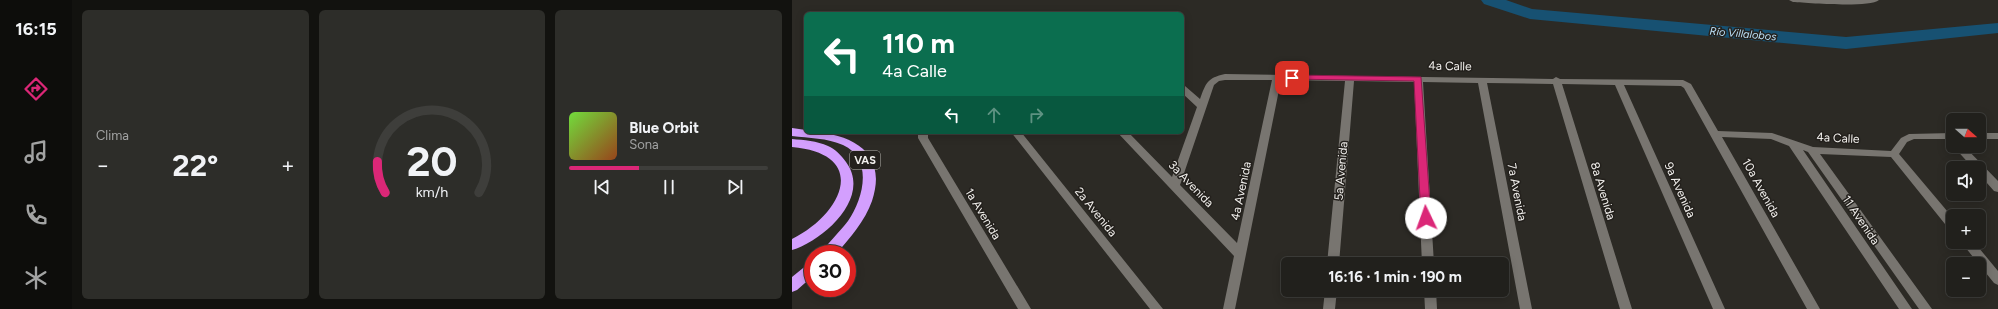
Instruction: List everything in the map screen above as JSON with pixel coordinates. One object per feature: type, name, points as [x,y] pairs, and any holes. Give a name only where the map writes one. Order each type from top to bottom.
[{"type":"highway","name":"VAS","points":[[792,132],[804,133]]},
{"type":"highway","name":"VAS","points":[[810,134],[844,141],[863,154],[870,172],[868,197],[852,226],[836,245]]},
{"type":"highway","name":"VAS","points":[[792,144],[804,144],[828,150],[843,163],[848,180],[844,200],[826,223],[803,240],[792,245]]},
{"type":"highway","points":[[792,286],[804,276]]},
{"type":"street","points":[[1793,0],[1853,2],[1875,0]]},
{"type":"street","name":"4a Calle","points":[[1202,106],[1210,84],[1216,79],[1225,77],[1556,80],[1683,83]]},
{"type":"street","name":"4a Avenida","points":[[1229,309],[1277,78]]},
{"type":"street","name":"5a Avenida","points":[[1334,257],[1350,78]]},
{"type":"street","points":[[1418,79],[1428,257]]},
{"type":"street","name":"7a Avenida","points":[[1482,80],[1526,309]]},
{"type":"street","name":"8a Avenida","points":[[1556,80],[1626,309]]},
{"type":"street","name":"9a Avenida","points":[[1618,81],[1719,309]]},
{"type":"street","name":"10a Avenida","points":[[1683,83],[1688,86],[1716,134],[1814,309]]},
{"type":"street","points":[[1174,186],[1202,106],[1184,90]]},
{"type":"street","name":"1a Avenida","points":[[923,134],[923,138],[1025,309]]},
{"type":"street","name":"2a Avenida","points":[[1018,134],[1157,309]]},
{"type":"street","name":"3a Avenida","points":[[1124,134],[1241,255]]},
{"type":"street","name":"4a Calle","points":[[1716,134],[1772,136],[1794,145],[1812,150],[1894,154]]},
{"type":"street","points":[[1946,136],[1912,136],[1904,140],[1894,154],[1946,217]]},
{"type":"street","points":[[1986,136],[1998,136]]},
{"type":"street","name":"11 Avenida","points":[[1794,145],[1906,309]]},
{"type":"street","name":"11 Avenida","points":[[1812,150],[1926,309]]},
{"type":"street","points":[[1965,153],[1972,161]]},
{"type":"street","points":[[1986,175],[1998,188]]},
{"type":"street","points":[[1972,249],[1998,280]]},
{"type":"street","points":[[1329,309],[1330,297]]},
{"type":"street","points":[[1430,297],[1431,309]]},
{"type":"waterway","name":"Río Villalobos","points":[[1490,0],[1530,14],[1846,43],[1998,28]]},
{"type":"route","points":[[1292,78],[1418,79],[1426,218]]}]
